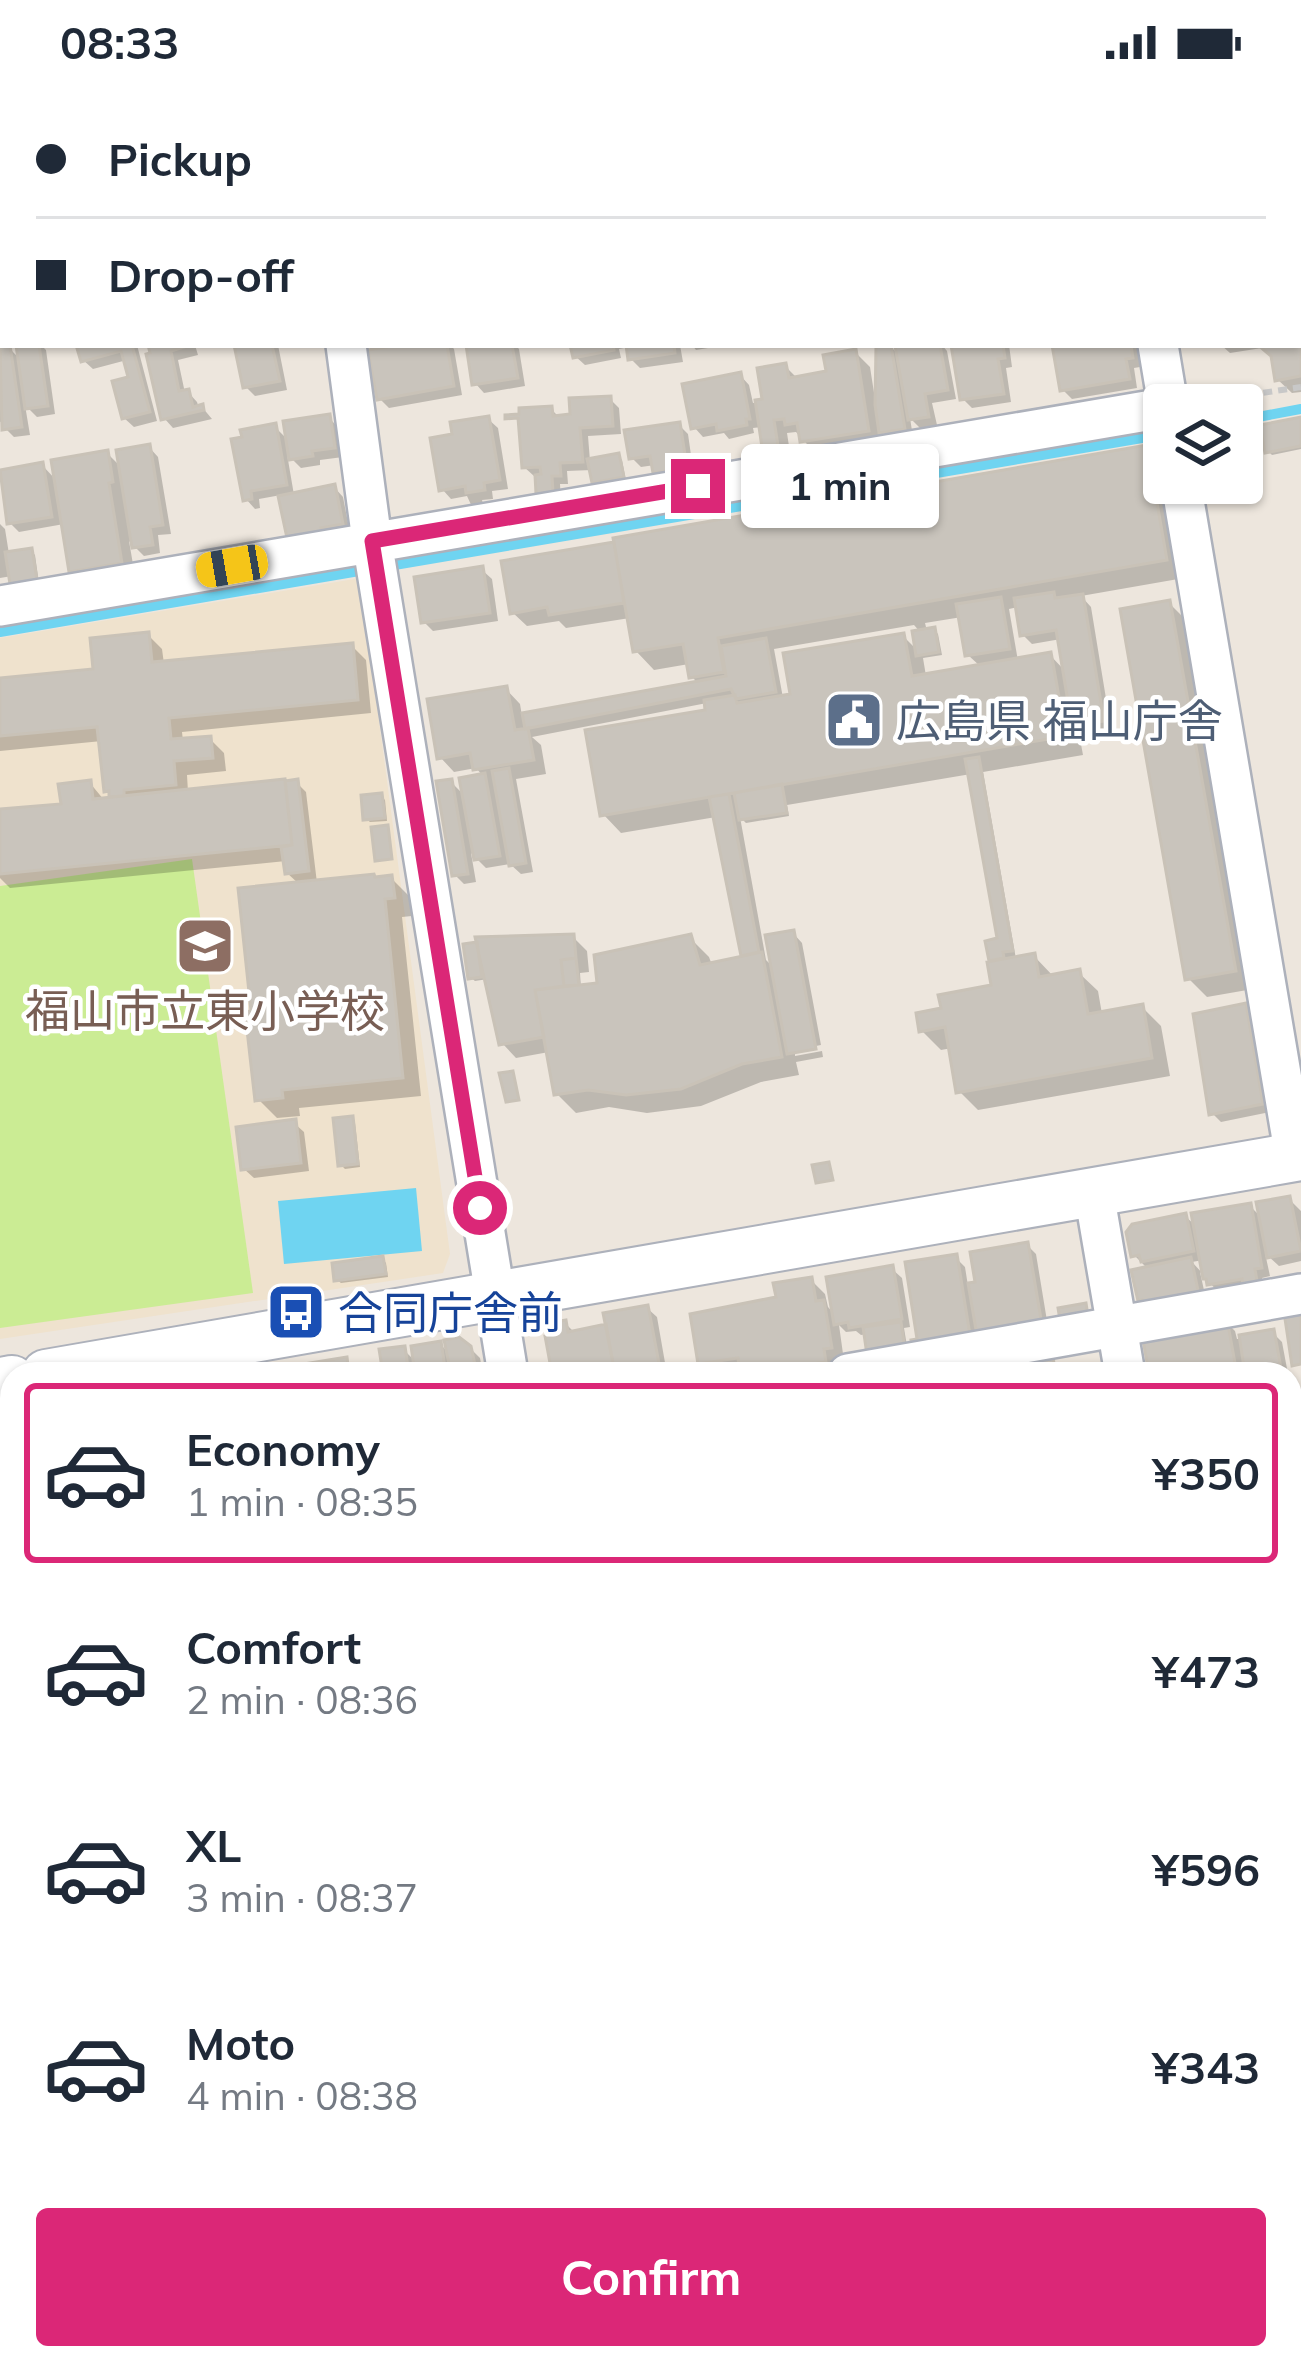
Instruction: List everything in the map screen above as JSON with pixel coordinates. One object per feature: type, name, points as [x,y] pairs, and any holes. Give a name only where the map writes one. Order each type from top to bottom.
[{"type":"street","points":[[346,348],[375,559],[506,1362]]},
{"type":"street","points":[[1158,348],[1163,384]]},
{"type":"street","points":[[0,606],[375,559],[1143,410]]},
{"type":"street","points":[[117,1362],[1298,1156],[1185,504]]},
{"type":"street","points":[[1094,1193],[1123,1362]]},
{"type":"street","points":[[915,1362],[1301,1294]]},
{"type":"path","points":[[1263,393],[1301,387]]},
{"type":"shaded area","name":"福山市立東小学校","points":[[360,578],[450,1254],[443,1273],[0,1339],[0,638]]},
{"type":"green space","points":[[192,859],[253,1293],[0,1328],[0,886]]},
{"type":"water","points":[[416,1188],[422,1251],[284,1264],[278,1201]]},
{"type":"building","points":[[0,348],[10,348],[22,427],[2,430]]},
{"type":"building","points":[[16,348],[39,348],[48,406],[25,409]]},
{"type":"building","points":[[77,348],[133,348],[150,412],[122,419],[112,381],[128,377],[121,351],[81,362]]},
{"type":"building","points":[[149,348],[180,348],[171,351],[179,391],[189,389],[193,407],[203,404],[204,410],[161,420],[146,354]]},
{"type":"building","points":[[235,348],[273,348],[280,381],[243,388]]},
{"type":"building","points":[[448,348],[454,386],[377,400],[368,350]]},
{"type":"building","points":[[466,348],[513,348],[518,378],[472,385]]},
{"type":"building","points":[[571,348],[614,348],[614,350],[573,358]]},
{"type":"building","points":[[626,348],[674,348],[675,353],[628,360]]},
{"type":"building","points":[[876,348],[892,348],[905,429],[879,433]]},
{"type":"building","points":[[895,348],[941,348],[948,390],[925,394],[929,417],[908,420]]},
{"type":"building","points":[[951,348],[1003,348],[1005,358],[998,359],[1004,394],[960,400]]},
{"type":"building","points":[[1053,348],[1131,348],[1133,358],[1126,359],[1130,379],[1060,391]]},
{"type":"building","points":[[1262,348],[1301,348],[1301,376],[1275,381],[1271,356]]},
{"type":"building","points":[[856,349],[869,431],[800,442],[797,423],[774,420],[779,452],[763,454],[755,400],[762,399],[757,368],[786,363],[789,378],[826,371],[823,355]]},
{"type":"building","points":[[741,372],[750,419],[747,425],[717,431],[716,424],[691,429],[682,384]]},
{"type":"building","points":[[611,396],[613,426],[580,428],[583,462],[560,463],[561,476],[552,476],[553,492],[536,494],[535,475],[541,474],[540,467],[522,468],[518,418],[505,419],[505,415],[519,414],[519,408],[552,406],[553,416],[570,414],[569,398]]},
{"type":"building","points":[[330,414],[335,448],[289,460],[283,421]]},
{"type":"building","points":[[489,416],[500,480],[484,483],[485,490],[466,493],[465,486],[439,491],[430,438],[452,434],[450,422]]},
{"type":"building","points":[[1301,417],[1301,446],[1265,453],[1263,424]]},
{"type":"building","points":[[680,422],[687,468],[653,473],[650,456],[629,459],[624,430]]},
{"type":"building","points":[[276,423],[287,485],[251,491],[252,499],[243,501],[231,439],[242,437],[240,430]]},
{"type":"building","points":[[150,444],[163,525],[150,527],[153,545],[132,548],[116,450]]},
{"type":"building","points":[[1143,446],[1143,504],[1157,504],[1167,560],[718,638],[724,672],[689,678],[683,644],[633,652],[613,538]]},
{"type":"building","points":[[108,450],[122,563],[69,572],[51,460]]},
{"type":"building","points":[[619,453],[624,477],[592,483],[587,459]]},
{"type":"building","points":[[43,462],[52,517],[7,524],[0,470]]},
{"type":"building","points":[[335,484],[343,524],[287,538],[278,496]]},
{"type":"building","points":[[614,542],[624,603],[549,615],[547,607],[510,614],[501,561]]},
{"type":"building","points":[[32,548],[37,580],[10,584],[5,552]]},
{"type":"building","points":[[483,566],[490,613],[421,623],[414,577]]},
{"type":"building","points":[[1054,592],[1055,598],[1083,594],[1104,721],[1072,726],[1056,630],[1020,636],[1014,598]]},
{"type":"building","points":[[1001,597],[1010,649],[965,656],[956,604]]},
{"type":"building","points":[[1170,600],[1236,971],[1185,980],[1120,609]]},
{"type":"building","points":[[935,627],[939,652],[916,656],[912,631]]},
{"type":"building","points":[[149,632],[152,662],[353,643],[358,700],[169,718],[171,739],[211,736],[213,758],[174,761],[176,785],[124,790],[124,796],[109,797],[109,791],[104,792],[97,727],[0,736],[0,678],[93,669],[90,638]]},
{"type":"building","name":"広島県 福山庁舎","points":[[904,633],[912,676],[1051,652],[1066,736],[600,816],[585,730],[705,710],[704,700],[735,695],[737,703],[790,694],[783,653]]},
{"type":"building","points":[[766,638],[776,692],[736,699],[731,689],[525,729],[522,713],[726,676],[721,646]]},
{"type":"building","points":[[507,686],[515,730],[528,728],[534,760],[473,770],[470,753],[437,759],[427,699]]},
{"type":"building","points":[[979,757],[1013,951],[989,961],[985,941],[997,938],[965,759]]},
{"type":"building","points":[[509,768],[526,863],[509,866],[492,771]]},
{"type":"building","points":[[485,773],[500,856],[474,860],[459,778]]},
{"type":"building","points":[[285,779],[292,845],[0,874],[0,809],[61,804],[58,784],[91,780],[93,799]]},
{"type":"building","points":[[298,779],[309,871],[285,874],[281,847],[292,845],[285,781]]},
{"type":"building","points":[[452,779],[468,874],[452,876],[436,781]]},
{"type":"building","points":[[782,784],[787,813],[739,820],[734,793]]},
{"type":"building","points":[[382,793],[385,818],[363,820],[361,795]]},
{"type":"building","points":[[729,794],[759,952],[741,956],[709,797]]},
{"type":"building","points":[[388,825],[392,859],[375,861],[371,827]]},
{"type":"building","points":[[392,875],[395,898],[385,899],[403,1078],[282,1090],[283,1098],[255,1101],[238,888]]},
{"type":"building","points":[[794,930],[816,1049],[787,1054],[765,935]]},
{"type":"building","points":[[574,934],[576,958],[561,960],[564,986],[535,990],[544,1037],[499,1045],[475,937]]},
{"type":"building","points":[[691,934],[700,965],[762,952],[782,1057],[742,1064],[681,1089],[554,1095],[535,990],[597,983],[594,955]]},
{"type":"building","points":[[477,942],[482,977],[468,979],[463,944]]},
{"type":"building","points":[[1035,953],[1039,977],[1080,969],[1088,1014],[1143,1004],[1152,1058],[956,1093],[945,1027],[919,1032],[916,1013],[941,1008],[938,995],[991,985],[987,962]]},
{"type":"building","points":[[576,958],[579,985],[564,986],[561,960]]},
{"type":"building","points":[[1246,1003],[1263,1104],[1209,1115],[1193,1014]]},
{"type":"building","points":[[513,1071],[519,1100],[506,1102],[499,1073]]},
{"type":"building","points":[[353,1116],[358,1164],[338,1166],[333,1118]]},
{"type":"building","points":[[296,1119],[301,1163],[241,1170],[236,1127]]},
{"type":"building","points":[[829,1162],[833,1180],[816,1183],[812,1165]]},
{"type":"building","points":[[1290,1196],[1301,1251],[1267,1258],[1256,1202]]},
{"type":"building","points":[[1251,1203],[1262,1268],[1255,1269],[1258,1287],[1244,1289],[1242,1279],[1207,1285],[1191,1213]]},
{"type":"building","points":[[1186,1213],[1194,1251],[1141,1262],[1139,1255],[1131,1257],[1126,1232],[1132,1224]]},
{"type":"building","points":[[1028,1242],[1042,1325],[977,1336],[968,1283],[975,1282],[970,1252]]},
{"type":"building","points":[[957,1254],[970,1335],[912,1345],[911,1340],[917,1339],[905,1262]]},
{"type":"building","points":[[383,1256],[386,1274],[334,1281],[332,1263]]},
{"type":"building","points":[[1191,1257],[1199,1295],[1143,1306],[1138,1301],[1131,1270]]},
{"type":"building","points":[[893,1265],[902,1319],[849,1328],[848,1322],[834,1325],[826,1277]]},
{"type":"building","points":[[812,1277],[816,1301],[824,1300],[832,1348],[824,1349],[826,1362],[738,1362],[738,1358],[698,1362],[690,1314],[776,1297],[773,1283]]},
{"type":"building","points":[[1086,1303],[1088,1316],[1060,1320],[1058,1308]]},
{"type":"building","points":[[648,1305],[659,1362],[613,1362],[603,1313]]},
{"type":"building","points":[[1301,1310],[1301,1362],[1291,1362],[1284,1312]]},
{"type":"building","points":[[1227,1319],[1235,1362],[1147,1362],[1142,1334]]},
{"type":"building","points":[[566,1320],[568,1332],[606,1324],[613,1362],[550,1362],[545,1336],[556,1334],[554,1322]]},
{"type":"building","points":[[901,1322],[905,1349],[867,1355],[863,1327]]},
{"type":"building","points":[[1274,1329],[1280,1362],[1243,1362],[1239,1335]]},
{"type":"building","points":[[459,1337],[471,1346],[474,1362],[449,1362],[444,1340]]},
{"type":"building","points":[[441,1341],[444,1362],[413,1362],[411,1346]]},
{"type":"building","points":[[405,1346],[407,1362],[381,1362],[379,1349]]},
{"type":"building","points":[[1053,1355],[1054,1362],[1005,1362]]},
{"type":"waterway","points":[[1263,416],[1301,409]]},
{"type":"waterway","points":[[0,632],[1142,438]]},
{"type":"place","name":"広島県 福山庁舎","points":[[854,720]]},
{"type":"place","name":"福山市立東小学校","points":[[205,946]]},
{"type":"place","name":"合同庁舎前","points":[[296,1312]]},
{"type":"route","points":[[480,1208],[372,541],[698,486]]}]
